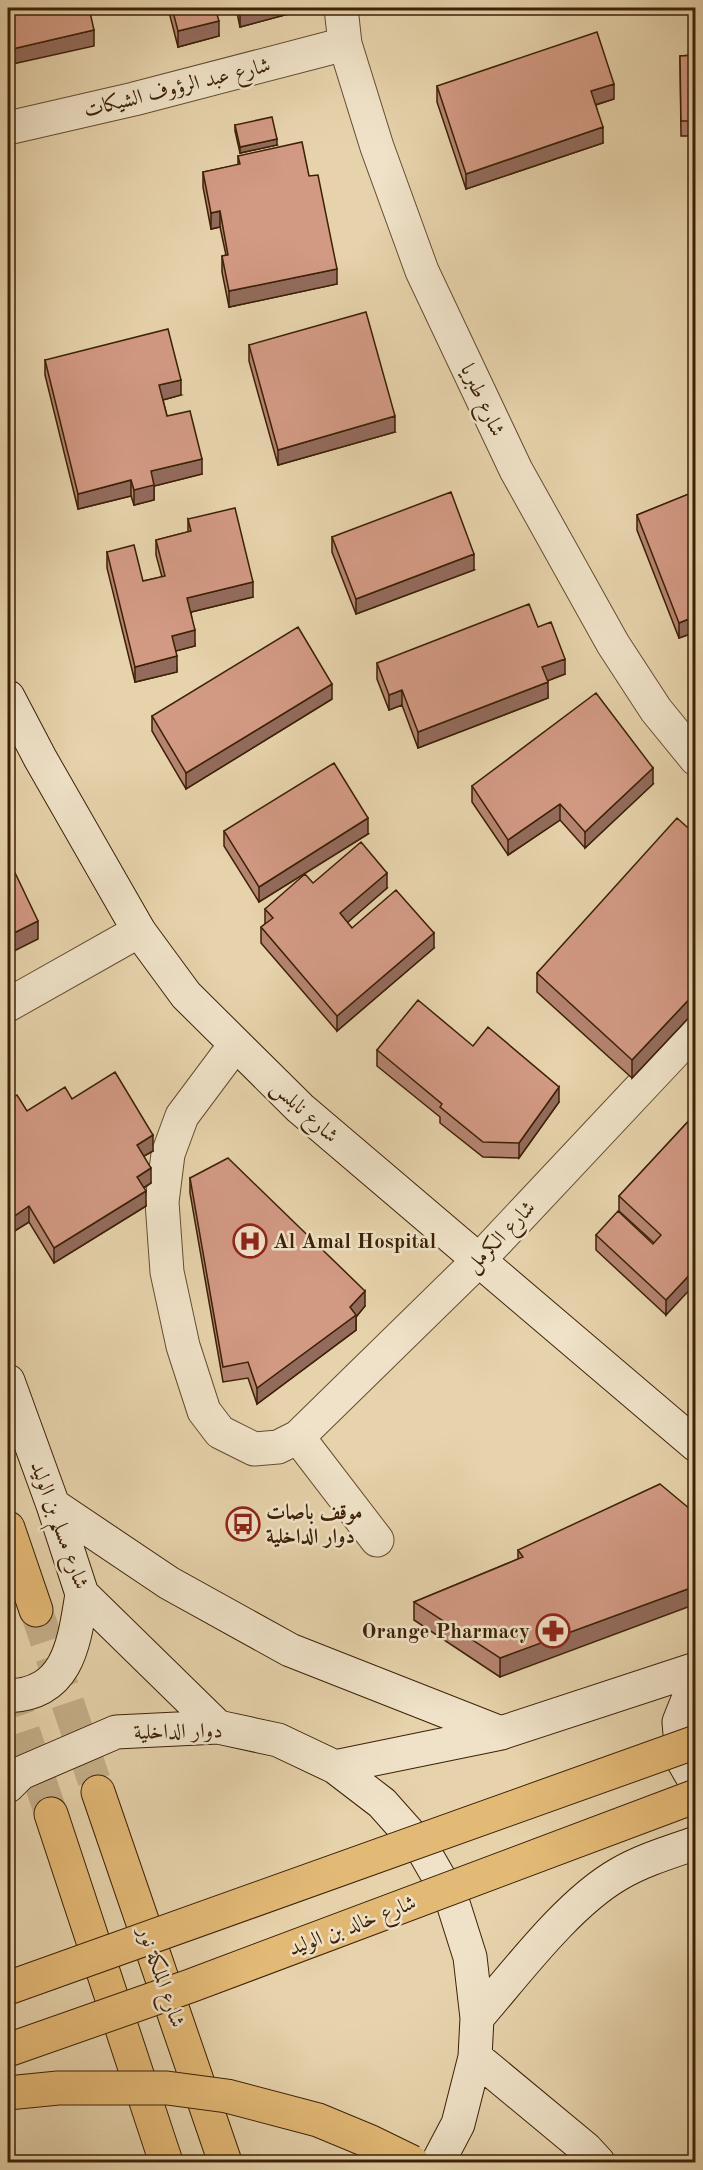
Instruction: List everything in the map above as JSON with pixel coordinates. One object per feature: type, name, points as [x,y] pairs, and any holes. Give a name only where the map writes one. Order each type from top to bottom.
[{"type":"main road","points":[[8,1528],[36,1610]]},
{"type":"main road","points":[[8,1988],[696,1742]]},
{"type":"main road","name":"شارع الملكة نور","points":[[98,1792],[225,2163]]},
{"type":"main road","name":"شارع خالد بن الوليد","points":[[8,2050],[190,1986],[696,1796]]},
{"type":"main road","points":[[51,1814],[166,2163]]},
{"type":"main road","points":[[8,2093],[58,2088],[167,2088],[227,2096],[318,2120],[371,2142],[412,2163]]},
{"type":"street","name":"شارع طبريا","points":[[341,8],[345,44],[377,147],[422,271],[516,470],[613,644],[656,710],[696,759]]},
{"type":"street","name":"شارع عبد الرؤوف الشيكات","points":[[8,128],[134,99],[345,44]]},
{"type":"street","name":"شارع نابلس","points":[[8,697],[40,758],[139,931],[186,994],[300,1108],[696,1446]]},
{"type":"street","points":[[8,1005],[139,931]]},
{"type":"street","name":"شارع الكرمل","points":[[298,1437],[478,1261],[696,1029]]},
{"type":"street","points":[[235,1045],[182,1116],[168,1154],[162,1202],[167,1272],[183,1346],[204,1411],[220,1432],[254,1449],[278,1447],[298,1437],[377,1540]]},
{"type":"street","name":"شارع مسلم بن الوليد","points":[[8,1381],[53,1505],[82,1594],[218,1727]]},
{"type":"street","points":[[53,1505],[169,1583],[290,1650],[501,1733]]},
{"type":"street","points":[[8,1696],[25,1695],[47,1686],[67,1660],[75,1636],[82,1594]]},
{"type":"street","points":[[335,1767],[501,1733],[696,1669]]},
{"type":"street","points":[[696,1684],[679,1722],[682,1759],[696,1783]]},
{"type":"street","name":"دوار الداخلية","points":[[8,1786],[21,1773],[116,1732],[218,1727],[278,1740],[335,1767],[382,1803],[422,1848],[452,1900],[470,1957],[477,2018],[475,2057],[458,2124],[438,2163]]},
{"type":"street","points":[[477,2018],[586,1897],[627,1869],[696,1843]]},
{"type":"street","points":[[475,2057],[586,2149],[598,2163]]},
{"type":"building","points":[[8,8],[89,8],[94,30],[8,50]]},
{"type":"building","points":[[172,8],[215,8],[219,21],[178,31]]},
{"type":"building","points":[[239,8],[255,8],[240,11]]},
{"type":"building","points":[[597,32],[614,84],[591,91],[603,127],[466,174],[437,86]]},
{"type":"building","points":[[695,40],[696,121],[681,121],[680,56],[695,55]]},
{"type":"building","points":[[272,117],[277,139],[240,147],[235,125]]},
{"type":"building","points":[[302,142],[309,176],[318,175],[337,269],[229,291],[222,256],[228,255],[220,211],[211,213],[203,172],[240,164],[238,156]]},
{"type":"building","points":[[366,312],[395,416],[278,450],[249,345]]},
{"type":"building","points":[[168,329],[181,380],[159,385],[167,416],[190,411],[202,459],[151,471],[154,485],[134,490],[131,480],[78,494],[45,360]]},
{"type":"building","points":[[696,491],[696,616],[679,623],[637,515]]},
{"type":"building","points":[[451,492],[474,554],[356,599],[332,537]]},
{"type":"building","points":[[235,508],[253,582],[187,598],[195,630],[172,636],[177,656],[135,667],[107,552],[134,545],[143,581],[165,576],[156,540],[191,531],[188,519]]},
{"type":"building","points":[[529,604],[538,627],[551,622],[565,659],[542,667],[548,682],[418,732],[402,690],[389,695],[377,663]]},
{"type":"building","points":[[298,627],[332,684],[186,773],[152,716]]},
{"type":"building","points":[[596,693],[653,768],[585,832],[560,804],[508,840],[472,786]]},
{"type":"building","points":[[334,763],[368,818],[259,887],[224,831]]},
{"type":"building","points":[[677,818],[696,835],[696,992],[632,1060],[537,973]]},
{"type":"building","points":[[361,842],[387,873],[340,913],[352,928],[396,890],[434,933],[337,1016],[261,927],[273,918],[265,909],[305,874],[313,883]]},
{"type":"building","points":[[8,858],[38,921],[8,936]]},
{"type":"building","points":[[418,1000],[473,1046],[488,1027],[559,1087],[519,1143],[483,1142],[440,1107],[442,1104],[377,1050]]},
{"type":"building","points":[[115,1072],[153,1135],[137,1145],[151,1168],[137,1177],[146,1191],[54,1248],[29,1206],[13,1217],[8,1208],[8,1101],[17,1095],[27,1111],[65,1087],[72,1099]]},
{"type":"building","points":[[696,1113],[696,1268],[666,1300],[596,1235],[618,1211],[653,1244],[661,1235],[619,1196]]},
{"type":"building","points":[[228,1158],[365,1291],[350,1307],[356,1315],[257,1388],[248,1362],[223,1367],[190,1178]]},
{"type":"building","points":[[660,1484],[696,1514],[696,1586],[500,1658],[414,1602],[523,1557],[518,1550]]},
{"type":"tunnel","points":[[36,1610],[98,1792]]},
{"type":"tunnel","points":[[8,1685],[51,1814]]},
{"type":"place","name":"Al Amal Hospital","points":[[250,1241]]},
{"type":"place","name":"موقف باصات دوار الداخلية","points":[[243,1524]]},
{"type":"place","name":"Orange Pharmacy","points":[[553,1631]]}]
